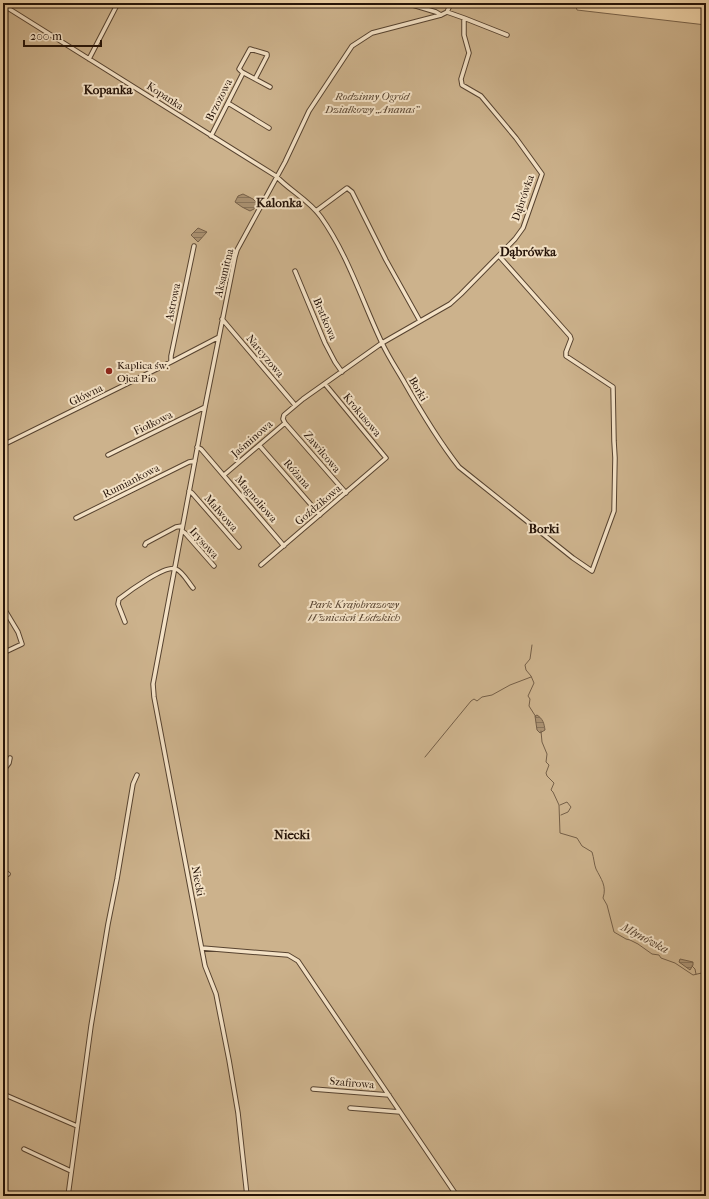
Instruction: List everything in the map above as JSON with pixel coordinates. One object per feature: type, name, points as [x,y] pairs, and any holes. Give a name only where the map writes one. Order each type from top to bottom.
[{"type":"street","points":[[89,59],[118,3]]},
{"type":"street","points":[[406,3],[436,12],[441,15]]},
{"type":"street","points":[[451,3],[447,12],[507,35]]},
{"type":"street","name":"Kopanka","points":[[3,5],[277,177]]},
{"type":"street","name":"Aksamitna","points":[[175,568],[218,337],[236,253],[277,177],[310,111],[353,45],[372,33],[441,15],[447,12]]},
{"type":"street","name":"Dąbrówka","points":[[342,372],[382,343],[450,304],[499,256],[523,228],[542,174],[516,138],[481,96],[461,84],[461,79],[469,53],[464,35],[464,18]]},
{"type":"street","name":"Brzozowa","points":[[255,79],[267,54],[250,48],[239,69],[255,79],[270,87]]},
{"type":"street","name":"Brzozowa","points":[[211,136],[244,72]]},
{"type":"street","points":[[228,103],[269,128]]},
{"type":"street","name":"Borki","points":[[277,177],[316,211],[330,231],[365,303],[382,343],[433,431],[459,466],[573,558],[592,571],[614,511],[616,458],[614,441],[613,387],[566,356],[571,339],[570,336],[499,256]]},
{"type":"street","points":[[316,211],[347,188],[352,192],[386,260],[420,321]]},
{"type":"street","name":"Astrowa","points":[[171,362],[194,246]]},
{"type":"street","name":"Bratkowa","points":[[295,271],[325,343],[342,372]]},
{"type":"street","name":"Narcyzowa","points":[[222,319],[295,405]]},
{"type":"street","name":"Główna","points":[[3,445],[171,362],[218,337]]},
{"type":"street","name":"Jaśminowa","points":[[224,475],[285,423],[283,419],[284,415],[295,405],[342,372]]},
{"type":"street","name":"Krokusowa","points":[[325,384],[386,458]]},
{"type":"street","name":"Fiołkowa","points":[[108,455],[205,408]]},
{"type":"street","name":"Zawilcowa","points":[[285,423],[346,493]]},
{"type":"street","name":"Różana","points":[[259,445],[320,515]]},
{"type":"street","name":"Magnoliowa","points":[[197,447],[201,449],[224,475],[284,546]]},
{"type":"street","name":"Goździkowa","points":[[261,566],[386,458]]},
{"type":"street","name":"Rumiankowa","points":[[76,518],[189,462],[195,461]]},
{"type":"street","name":"Malwowa","points":[[189,491],[239,547]]},
{"type":"street","points":[[145,545],[146,543],[178,526],[182,529]]},
{"type":"street","name":"Irysowa","points":[[182,529],[214,566]]},
{"type":"street","points":[[125,622],[118,604],[119,599],[150,578],[169,568],[175,568],[179,571],[193,588]]},
{"type":"street","name":"Niecki","points":[[175,568],[152,688],[205,965],[216,994],[231,1068],[238,1113],[247,1196]]},
{"type":"street","points":[[3,607],[18,632],[22,644],[3,653]]},
{"type":"street","points":[[3,770],[10,763],[10,758]]},
{"type":"street","points":[[68,1196],[77,1126],[108,924],[133,784],[137,775]]},
{"type":"street","points":[[3,871],[8,874]]},
{"type":"street","points":[[202,948],[292,956],[298,961],[457,1196]]},
{"type":"street","name":"Szafirowa","points":[[313,1089],[389,1095]]},
{"type":"street","points":[[3,1094],[77,1126]]},
{"type":"street","points":[[350,1108],[400,1112]]},
{"type":"street","points":[[24,1149],[71,1171]]},
{"type":"green space","name":"Park Krajobrazowy Wzniesień Łódzkich","points":[[3,3],[575,3],[577,10],[706,25],[706,1196],[3,1196]]},
{"type":"shaded area","points":[[243,194],[253,199],[257,203],[254,209],[250,211],[235,202],[238,196]]},
{"type":"shaded area","points":[[198,228],[207,232],[198,242],[191,235]]},
{"type":"shaded area","points":[[537,715],[544,723],[545,728],[545,730],[540,733],[537,730],[535,716]]},
{"type":"shaded area","points":[[680,959],[693,962],[690,970],[679,962]]},
{"type":"waterway","name":"Młynówka","points":[[532,645],[530,659],[525,665],[526,670],[534,683],[528,696],[530,699],[529,706],[536,717]]},
{"type":"waterway","points":[[425,757],[471,701],[474,699],[477,701],[482,697],[492,695],[510,685],[531,677]]},
{"type":"waterway","name":"Młynówka","points":[[541,731],[542,742],[547,754],[546,762],[549,765],[546,773],[554,783],[551,790],[559,805],[560,833],[577,838],[582,846],[592,852],[596,869],[604,886],[603,898],[607,905],[614,932],[638,944],[652,954],[659,955],[661,958],[675,963],[693,975],[706,972]]},
{"type":"waterway","name":"Młynówka","points":[[560,805],[567,802],[571,807],[568,812],[561,815]]},
{"type":"waterway","points":[[692,966],[695,969],[696,974]]},
{"type":"waterway","name":"Młynówka","points":[[706,1139],[703,1139],[706,1145]]},
{"type":"place","name":"Kaplica św. Ojca Pio","points":[[109,371]]},
{"type":"district","name":"Kopanka","points":[[108,89]]},
{"type":"district","name":"Kalonka","points":[[279,202]]},
{"type":"district","name":"Dąbrówka","points":[[528,251]]},
{"type":"district","name":"Borki","points":[[544,528]]},
{"type":"district","name":"Niecki","points":[[292,834]]},
{"type":"park label","name":"Rodzinny Ogród Działkowy „Ananas”","points":[[372,102]]}]
